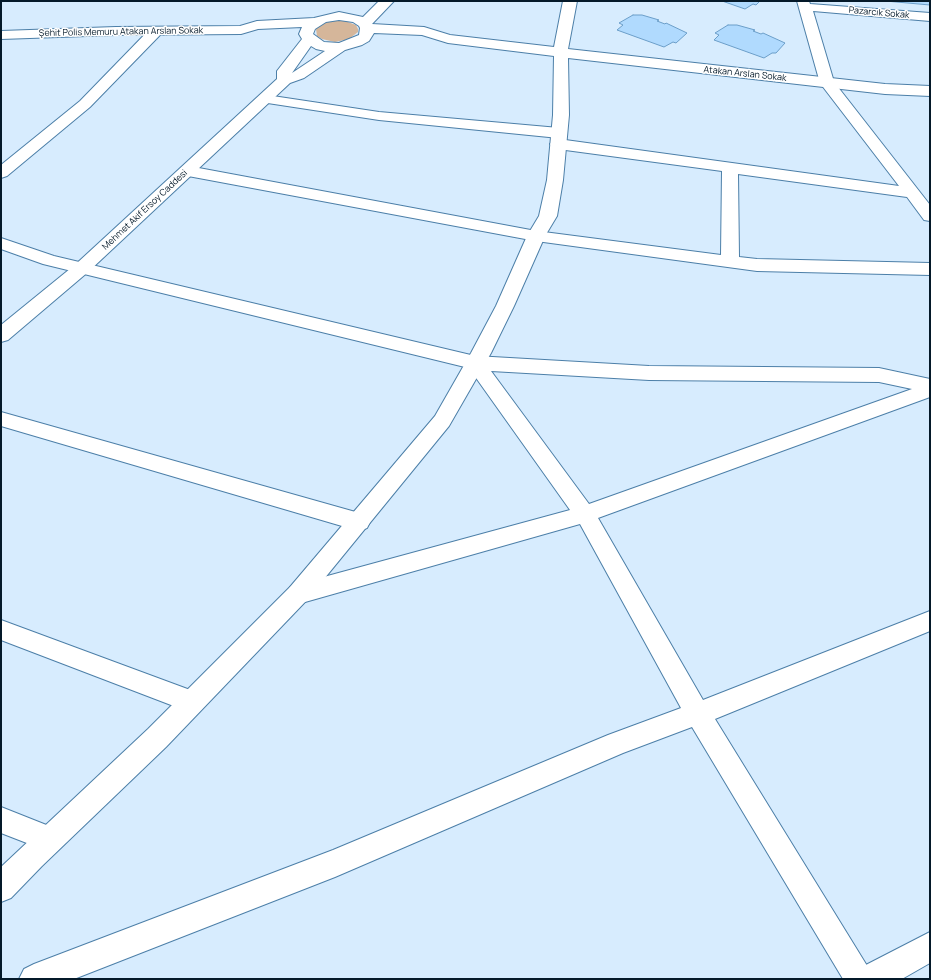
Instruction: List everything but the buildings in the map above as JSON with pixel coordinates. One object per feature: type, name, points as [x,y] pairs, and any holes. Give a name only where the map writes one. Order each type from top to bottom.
[{"type":"street","points":[[365,26],[387,1]]},
{"type":"street","points":[[1,888],[152,744],[298,594],[442,421],[505,306],[536,236],[548,216],[555,180],[559,139],[561,51],[570,1]]},
{"type":"street","points":[[804,4],[827,83],[930,216]]},
{"type":"street","name":"Pazarcık Sokak","points":[[804,4],[930,17]]},
{"type":"street","points":[[339,16],[354,5]]},
{"type":"street","points":[[241,30],[258,25],[315,22],[322,19],[339,16],[357,19],[365,26],[367,33],[364,38],[357,42],[340,47],[299,75],[285,80],[284,71],[308,37],[307,30],[315,22]]},
{"type":"street","points":[[365,26],[424,31],[448,39]]},
{"type":"street","points":[[241,30],[256,35],[308,37],[322,46],[340,47]]},
{"type":"street","name":"Şehit Polis Memuru Atakan Arslan Sokak","points":[[1,35],[241,30]]},
{"type":"street","points":[[1,173],[85,104],[156,31]]},
{"type":"street","points":[[357,42],[422,43],[448,39]]},
{"type":"street","name":"Atakan Arslan Sokak","points":[[448,39],[827,83],[930,91]]},
{"type":"street","name":"Mehmet Akif Ersoy Caddesi","points":[[1,335],[82,268],[285,80]]},
{"type":"street","points":[[266,99],[379,116],[559,139],[730,168],[912,193]]},
{"type":"street","points":[[730,168],[730,261]]},
{"type":"street","points":[[188,171],[536,236],[757,265],[930,269]]},
{"type":"street","points":[[1,243],[48,260],[475,363],[649,373],[879,376],[930,386]]},
{"type":"street","points":[[475,363],[585,514],[698,714],[859,979]]},
{"type":"street","points":[[298,594],[585,514],[930,390]]},
{"type":"street","points":[[1,420],[359,522]]},
{"type":"street","points":[[34,979],[78,964],[335,863],[617,743],[698,714],[930,621]]},
{"type":"street","points":[[1,630],[192,702]]},
{"type":"street","points":[[1,820],[50,840]]},
{"type":"street","points":[[871,979],[929,950]]},
{"type":"shaded area","points":[[338,20],[356,25],[358,32],[349,39],[335,42],[322,39],[317,36],[316,29],[319,25]]}]
